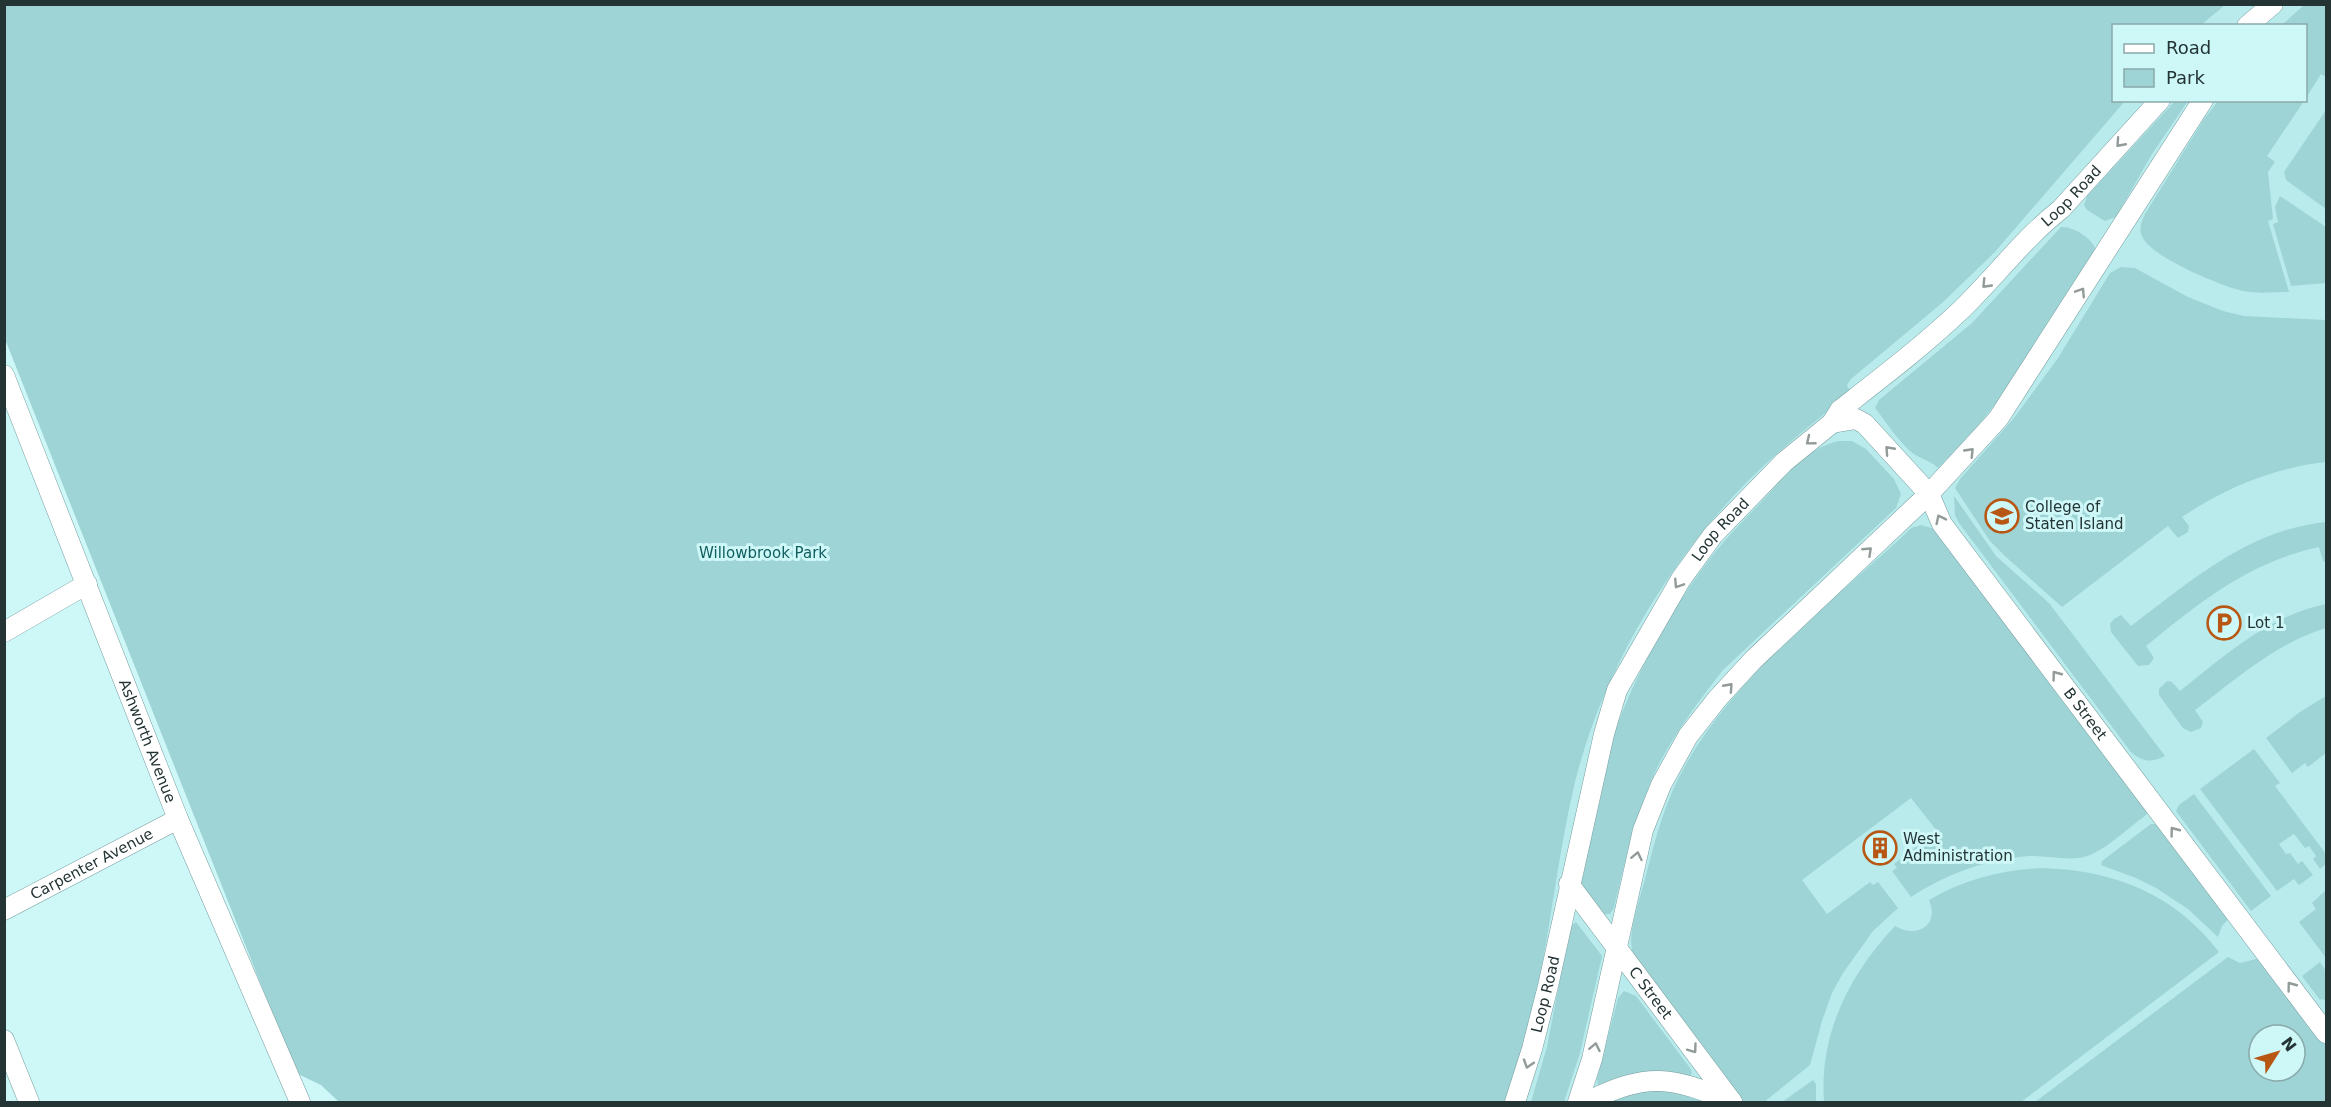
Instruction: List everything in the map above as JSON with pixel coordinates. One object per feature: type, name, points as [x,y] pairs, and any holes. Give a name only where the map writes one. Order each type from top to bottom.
[{"type":"street","name":"Loop Road","points":[[1515,1102],[1532,1049],[1604,734],[1617,690],[1681,579],[1713,535],[1784,462],[1832,423],[1840,410],[1961,310],[2044,222],[2061,208],[2158,102]]},
{"type":"street","points":[[1578,1102],[1592,1059],[1643,830],[1661,785],[1688,736],[1718,698],[1753,660],[1929,494],[1998,419],[2203,102]]},
{"type":"street","name":"Ashworth Avenue","points":[[4,375],[178,819],[300,1102]]},
{"type":"street","name":"B Street","points":[[1832,423],[1856,419],[1865,424],[1929,494],[1942,524],[2326,1033]]},
{"type":"street","points":[[4,632],[87,584]]},
{"type":"street","name":"Carpenter Avenue","points":[[4,910],[178,819]]},
{"type":"street","name":"C Street","points":[[1569,884],[1732,1102]]},
{"type":"street","points":[[4,1040],[29,1102]]},
{"type":"street","points":[[1587,1102],[1635,1082],[1660,1081],[1684,1083],[1732,1102]]},
{"type":"shaded area","name":"College of Staten Island","points":[[2193,5],[2326,5],[2326,1102],[1483,1102],[1540,808],[1635,575],[2112,102],[2307,102],[2307,24],[2169,24]]},
{"type":"green space","name":"Willowbrook Park","points":[[5,5],[2225,5],[2202,24],[2112,24],[2112,102],[2124,102],[1994,253],[1942,303],[1851,379],[1847,385],[1851,393],[1783,449],[1744,485],[1688,550],[1663,586],[1620,661],[1587,741],[1569,811],[1533,1010],[1508,1102],[339,1102],[321,1085],[296,1073],[5,339]]},
{"type":"green space","points":[[2304,5],[2326,5],[2326,77],[2321,74],[2307,96],[2307,24],[2283,24]]},
{"type":"green space","points":[[2174,102],[2187,102],[2152,154],[2116,217],[2105,221],[2087,210],[2084,205],[2087,196]]},
{"type":"green space","points":[[2217,102],[2303,102],[2267,156],[2275,162],[2268,172],[2273,219],[2268,221],[2289,292],[2249,292],[2219,283],[2187,270],[2158,253],[2142,236],[2140,231],[2145,214],[2204,119]]},
{"type":"green space","points":[[2326,110],[2326,209],[2286,180],[2284,172]]},
{"type":"green space","points":[[2280,196],[2326,227],[2326,283],[2291,286],[2273,224],[2278,222],[2275,207]]},
{"type":"green space","points":[[2061,227],[2082,234],[2091,242],[2096,251],[2012,383],[1973,432],[1938,468],[1912,453],[1875,408],[1879,400],[1972,323]]},
{"type":"green space","points":[[2121,267],[2135,268],[2188,297],[2223,311],[2244,316],[2326,320],[2326,462],[2269,474],[2215,497],[2182,517],[2189,526],[2188,532],[2178,538],[2168,526],[2062,607],[1990,541],[1955,488],[1960,479],[2014,418],[2058,358],[2110,273]]},
{"type":"green space","points":[[1840,441],[1852,441],[1866,449],[1894,479],[1901,494],[1896,508],[1723,670],[1698,703],[1667,750],[1652,779],[1633,833],[1614,908],[1610,914],[1604,914],[1580,882],[1599,783],[1618,722],[1646,661],[1679,603],[1727,538],[1797,464],[1818,449]]},
{"type":"green space","points":[[1954,496],[1996,556],[2049,603],[2165,756],[2156,760],[2147,760],[2131,752],[1959,523],[1955,515]]},
{"type":"green space","points":[[2326,522],[2326,563],[2323,561],[2319,547],[2294,554],[2248,573],[2206,599],[2146,646],[2154,658],[2149,665],[2138,666],[2111,632],[2110,624],[2114,619],[2121,615],[2131,626],[2199,575],[2246,546],[2271,535]]},
{"type":"green space","points":[[1921,525],[1935,529],[2148,809],[2146,815],[2108,845],[2084,857],[2029,856],[1998,860],[1938,881],[1911,897],[1892,871],[1897,868],[1894,864],[1937,831],[1911,798],[1802,880],[1827,914],[1870,882],[1873,885],[1878,882],[1898,908],[1873,931],[1843,973],[1832,993],[1810,1065],[1764,1102],[1742,1102],[1645,974],[1633,953],[1631,943],[1633,925],[1657,835],[1666,806],[1686,764],[1707,731],[1731,700],[1815,614],[1911,528]]},
{"type":"green space","points":[[2326,604],[2326,628],[2273,652],[2195,710],[2203,722],[2201,728],[2191,732],[2183,728],[2159,695],[2159,689],[2167,681],[2172,682],[2180,691],[2248,638],[2286,617]]},
{"type":"green space","points":[[2326,696],[2326,753],[2308,767],[2305,763],[2292,773],[2266,738],[2300,712]]},
{"type":"green space","points":[[2254,749],[2280,783],[2275,786],[2326,854],[2326,864],[2320,869],[2313,859],[2316,856],[2309,846],[2305,848],[2294,834],[2279,844],[2286,854],[2290,853],[2298,864],[2302,861],[2313,875],[2299,885],[2294,879],[2277,891],[2200,789]]},
{"type":"green space","points":[[2194,794],[2271,896],[2251,911],[2176,811],[2179,805]]},
{"type":"green space","points":[[2151,824],[2159,824],[2230,917],[2222,926],[2218,937],[2188,909],[2156,888],[2101,865],[2102,861]]},
{"type":"green space","points":[[2042,868],[2094,874],[2141,889],[2163,900],[2183,915],[2219,952],[2021,1102],[1824,1102],[1827,1053],[1840,1007],[1864,965],[1895,926],[1911,931],[1924,928],[1931,917],[1932,909],[1929,900],[1956,886],[1998,873]]},
{"type":"green space","points":[[2326,890],[2326,958],[2299,922],[2316,909],[2312,903]]},
{"type":"green space","points":[[1576,922],[1602,956],[1580,1053],[1564,1102],[1531,1102],[1547,1047],[1570,927]]},
{"type":"green space","points":[[2228,957],[2240,963],[2260,958],[2326,1045],[2326,1102],[2035,1102]]},
{"type":"green space","points":[[2320,962],[2326,971],[2326,1001],[2320,1000],[2302,976]]},
{"type":"green space","points":[[1624,991],[1636,996],[1690,1068],[1692,1073],[1690,1076],[1598,1087],[1597,1079],[1618,998]]},
{"type":"green space","points":[[1813,1080],[1816,1084],[1816,1102],[1782,1102]]},
{"type":"green space","points":[[1643,1089],[1674,1090],[1706,1102],[1606,1102]]},
{"type":"place","name":"College of Staten Island","points":[[2002,516]]},
{"type":"place","name":"Lot 1","points":[[2224,623]]},
{"type":"place","name":"West Administration","points":[[1880,848]]}]
